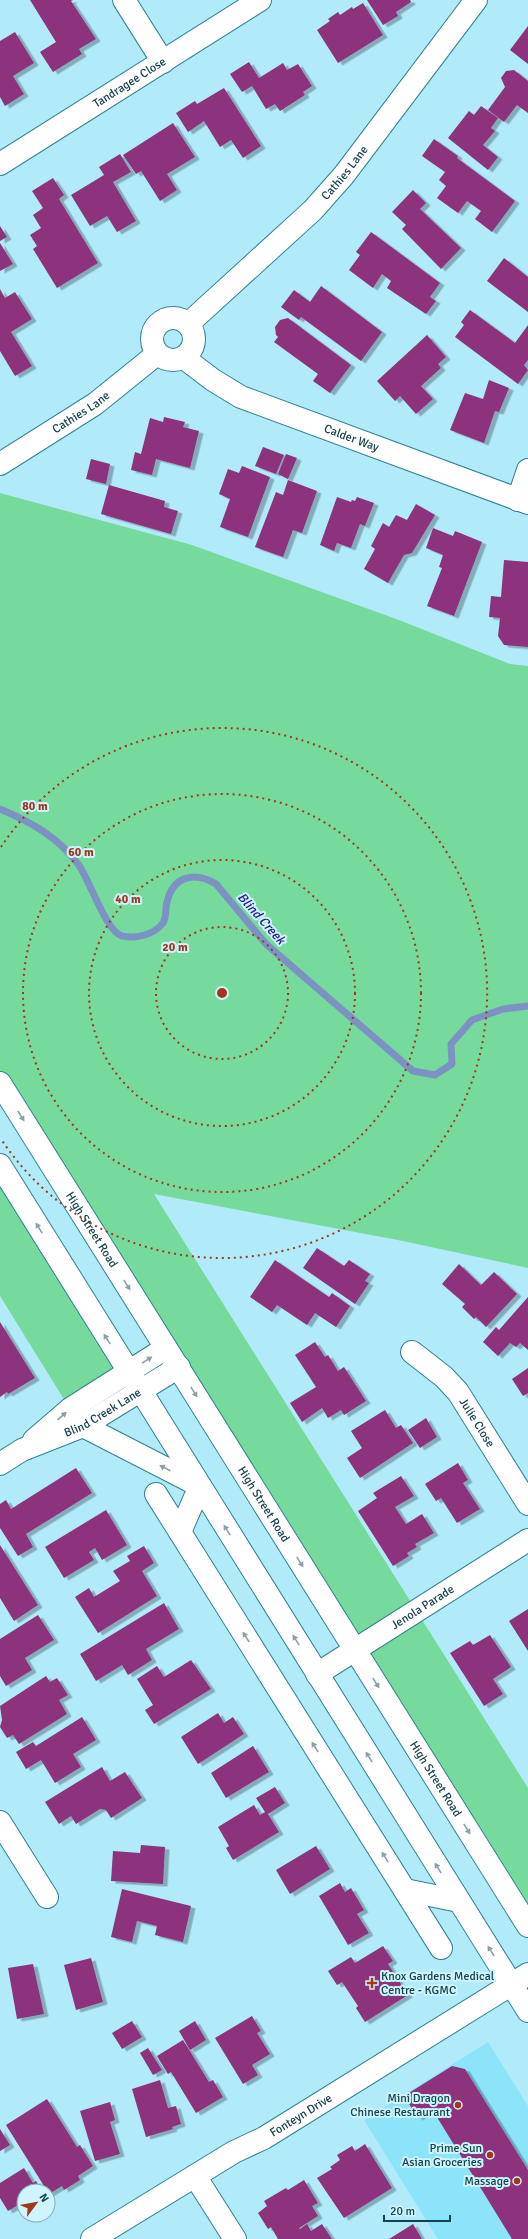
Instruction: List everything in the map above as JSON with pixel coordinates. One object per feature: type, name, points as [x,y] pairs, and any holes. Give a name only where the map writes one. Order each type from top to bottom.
[{"type":"street","points":[[124,0],[163,62]]},
{"type":"street","name":"Tandragee Close","points":[[0,164],[260,0]]},
{"type":"street","name":"Cathies Lane","points":[[188,324],[313,210],[339,181],[368,146],[476,0]]},
{"type":"street","points":[[175,317],[188,324],[194,335],[194,342],[192,348],[184,358],[170,360],[157,354],[151,340],[155,326],[168,318],[175,317]]},
{"type":"street","name":"Cathies Lane","points":[[0,464],[96,404],[157,354]]},
{"type":"street","name":"Calder Way","points":[[184,358],[213,380],[241,397],[523,502]]},
{"type":"street","points":[[523,502],[528,470]]},
{"type":"street","name":"High Street Road","points":[[0,1083],[528,1926]]},
{"type":"street","points":[[0,1165],[459,1901],[520,1979],[528,2011]]},
{"type":"street","name":"Blind Creek Lane","points":[[0,1464],[22,1450],[70,1409],[166,1348]]},
{"type":"street","name":"Julie Close","points":[[412,1352],[444,1377],[458,1392],[528,1504]]},
{"type":"street","name":"Blind Creek Lane","points":[[22,1450],[83,1426],[141,1392],[178,1367]]},
{"type":"street","points":[[83,1426],[200,1486]]},
{"type":"street","points":[[180,1532],[200,1486]]},
{"type":"street","points":[[156,1494],[441,1948]]},
{"type":"street","name":"Jenola Parade","points":[[317,1674],[528,1540]]},
{"type":"street","points":[[0,1822],[47,1897]]},
{"type":"street","points":[[405,1890],[459,1901]]},
{"type":"street","name":"Fonteyn Drive","points":[[92,2239],[234,2152],[264,2138],[520,1979]]},
{"type":"street","points":[[195,2176],[235,2239]]},
{"type":"shaded area","points":[[488,2042],[528,2106],[528,2239],[438,2239],[364,2120]]},
{"type":"green space","points":[[0,493],[192,545],[399,620],[510,664],[528,666],[528,1268],[403,1241],[154,1194],[528,1788],[528,1926],[0,1080]]},
{"type":"green space","points":[[0,1165],[128,1372],[70,1409],[0,1296]]},
{"type":"building","points":[[30,0],[73,0],[71,1],[96,39],[79,49],[82,54],[53,72],[40,52],[56,42]]},
{"type":"building","points":[[367,0],[410,0],[411,2],[396,12],[398,16],[383,25]]},
{"type":"building","points":[[363,3],[383,35],[338,63],[317,30],[330,21],[328,19],[338,12],[340,15],[352,7],[353,9]]},
{"type":"building","points":[[528,26],[528,64],[510,50]]},
{"type":"building","points":[[15,32],[34,63],[13,76],[24,94],[5,106],[0,97],[0,41]]},
{"type":"building","points":[[249,62],[259,78],[283,63],[287,70],[298,64],[312,86],[303,92],[305,95],[280,111],[275,104],[266,109],[252,86],[242,92],[230,74]]},
{"type":"building","points":[[514,70],[528,81],[528,113],[517,105],[504,122],[488,110],[505,87],[501,78],[506,71]]},
{"type":"building","points":[[224,88],[261,146],[243,158],[231,140],[220,147],[204,121],[188,132],[176,113],[195,101],[197,104]]},
{"type":"building","points":[[481,106],[498,118],[491,128],[495,131],[483,145],[498,157],[488,170],[448,138],[469,111],[474,115]]},
{"type":"building","points":[[173,123],[195,157],[167,174],[177,190],[160,201],[141,171],[136,174],[123,155]]},
{"type":"building","points":[[434,139],[515,201],[492,232],[475,219],[481,211],[467,201],[458,213],[437,198],[446,186],[439,180],[445,172],[422,156]]},
{"type":"building","points":[[120,154],[131,172],[113,182],[136,221],[117,232],[107,216],[90,226],[71,195],[104,175],[99,167]]},
{"type":"building","points":[[53,178],[64,195],[59,199],[98,263],[57,288],[33,249],[37,246],[30,235],[41,228],[33,215],[43,208],[32,191]]},
{"type":"building","points":[[413,190],[426,203],[420,209],[461,248],[441,269],[402,229],[406,225],[392,212]]},
{"type":"building","points":[[0,226],[7,237],[0,241]]},
{"type":"building","points":[[371,232],[440,283],[430,297],[436,301],[426,314],[387,288],[391,281],[382,274],[373,288],[349,270],[360,255],[356,252]]},
{"type":"building","points":[[0,243],[13,264],[0,271]]},
{"type":"building","points":[[504,258],[528,277],[528,312],[487,281]]},
{"type":"building","points":[[321,286],[382,332],[361,361],[301,317],[299,320],[281,307],[294,290],[310,302]]},
{"type":"building","points":[[0,289],[5,298],[15,292],[32,319],[11,332],[32,366],[15,376],[0,351]]},
{"type":"building","points":[[470,310],[515,343],[528,325],[528,360],[524,365],[528,370],[518,384],[455,337],[464,325],[461,322]]},
{"type":"building","points":[[288,318],[351,365],[330,393],[313,381],[318,374],[274,342],[278,337],[276,335],[275,327],[280,320]]},
{"type":"building","points":[[427,335],[446,357],[438,364],[441,368],[421,386],[433,399],[416,414],[400,396],[395,401],[377,381]]},
{"type":"building","points":[[489,380],[509,388],[499,412],[495,411],[484,443],[450,430],[465,393],[483,399]]},
{"type":"building","points":[[164,417],[185,422],[183,427],[199,431],[190,468],[156,459],[152,475],[131,470],[135,452],[141,454],[150,418],[163,422]]},
{"type":"building","points":[[263,447],[284,455],[276,474],[255,466]]},
{"type":"building","points":[[286,454],[297,458],[288,479],[278,474]]},
{"type":"building","points":[[91,459],[110,464],[106,484],[86,479]]},
{"type":"building","points":[[242,466],[270,477],[248,537],[220,527],[230,499],[219,494],[228,469],[239,473]]},
{"type":"building","points":[[288,480],[317,491],[302,533],[293,530],[283,557],[255,547],[276,492],[283,495]]},
{"type":"building","points":[[109,485],[165,501],[164,507],[178,511],[171,534],[101,514]]},
{"type":"building","points":[[337,497],[351,502],[352,500],[355,501],[357,497],[374,503],[365,526],[360,524],[351,548],[337,543],[334,551],[320,545]]},
{"type":"building","points":[[416,504],[435,515],[412,553],[404,555],[388,583],[364,569],[375,549],[371,546],[383,523],[389,527],[396,515],[407,520]]},
{"type":"building","points":[[433,528],[453,536],[455,531],[482,542],[454,616],[427,606],[442,568],[439,567],[443,555],[426,548]]},
{"type":"building","points":[[504,560],[528,562],[528,647],[504,645],[498,636],[500,618],[489,617],[491,596],[501,597]]},
{"type":"building","points":[[317,1248],[344,1266],[349,1260],[370,1274],[365,1281],[369,1283],[355,1304],[303,1268]]},
{"type":"building","points":[[275,1260],[329,1297],[332,1293],[350,1306],[336,1327],[315,1313],[307,1325],[277,1305],[272,1312],[250,1297]]},
{"type":"building","points":[[459,1264],[481,1285],[494,1272],[517,1294],[486,1327],[476,1317],[474,1319],[462,1307],[465,1304],[442,1284]]},
{"type":"building","points":[[528,1297],[528,1350],[520,1343],[516,1347],[510,1343],[498,1356],[483,1342],[496,1327],[499,1330]]},
{"type":"building","points":[[0,1322],[35,1378],[0,1397]]},
{"type":"building","points":[[315,1342],[325,1357],[328,1355],[338,1371],[344,1367],[366,1401],[344,1415],[341,1410],[328,1418],[322,1408],[302,1422],[290,1403],[316,1387],[295,1355]]},
{"type":"building","points":[[528,1368],[528,1393],[523,1396],[512,1379]]},
{"type":"building","points":[[385,1410],[396,1428],[401,1425],[413,1443],[360,1478],[347,1458],[362,1448],[351,1431]]},
{"type":"building","points":[[426,1418],[437,1437],[420,1448],[408,1430]]},
{"type":"building","points":[[458,1463],[468,1480],[463,1483],[480,1509],[457,1523],[441,1498],[436,1501],[425,1484]]},
{"type":"building","points":[[76,1468],[92,1493],[26,1534],[33,1547],[18,1556],[0,1528],[0,1504],[6,1500],[11,1509]]},
{"type":"building","points":[[401,1476],[414,1496],[395,1507],[406,1524],[422,1514],[434,1533],[415,1544],[417,1547],[407,1553],[409,1556],[393,1566],[358,1511],[377,1498],[373,1493]]},
{"type":"building","points":[[106,1510],[127,1545],[102,1560],[95,1548],[89,1552],[94,1560],[64,1578],[45,1547]]},
{"type":"building","points":[[0,1545],[38,1605],[14,1621],[0,1598]]},
{"type":"building","points":[[144,1546],[154,1563],[142,1571],[157,1596],[98,1633],[75,1597],[89,1588],[94,1597],[120,1581],[113,1571],[130,1561],[127,1556]]},
{"type":"building","points":[[164,1603],[179,1629],[146,1649],[152,1660],[128,1675],[122,1665],[96,1681],[80,1654]]},
{"type":"building","points":[[528,1609],[528,1651],[509,1621]]},
{"type":"building","points":[[38,1615],[54,1640],[25,1658],[32,1670],[6,1686],[0,1676],[0,1639]]},
{"type":"building","points":[[490,1635],[511,1667],[493,1679],[503,1694],[484,1706],[450,1653],[470,1641],[473,1645]]},
{"type":"building","points":[[191,1660],[211,1689],[154,1724],[145,1710],[153,1705],[137,1679],[157,1666],[164,1677]]},
{"type":"building","points":[[46,1676],[50,1682],[57,1678],[68,1695],[59,1700],[67,1714],[19,1744],[13,1735],[7,1738],[0,1727],[2,1720],[0,1706]]},
{"type":"building","points":[[218,1713],[224,1723],[233,1717],[244,1734],[198,1764],[181,1737]]},
{"type":"building","points":[[82,1717],[96,1740],[73,1754],[81,1767],[55,1783],[41,1760],[26,1769],[16,1752],[33,1742],[36,1746]]},
{"type":"building","points":[[253,1746],[269,1772],[226,1798],[211,1773]]},
{"type":"building","points":[[102,1767],[110,1781],[125,1772],[142,1798],[111,1818],[106,1810],[100,1809],[76,1824],[71,1816],[59,1824],[45,1802]]},
{"type":"building","points":[[275,1787],[285,1803],[268,1814],[279,1832],[233,1860],[226,1848],[229,1846],[218,1827],[254,1805],[260,1815],[265,1812],[256,1798]]},
{"type":"building","points":[[141,1845],[165,1847],[163,1884],[111,1881],[113,1851],[140,1853]]},
{"type":"building","points":[[316,1846],[330,1869],[290,1894],[276,1870]]},
{"type":"building","points":[[340,1883],[345,1892],[351,1888],[364,1910],[357,1914],[369,1933],[348,1945],[319,1896]]},
{"type":"building","points":[[122,1889],[191,1906],[183,1942],[155,1935],[157,1926],[137,1921],[132,1942],[111,1937]]},
{"type":"building","name":"Knox Gardens Medical Centre - KGMC","points":[[383,1946],[393,1961],[388,1964],[408,1995],[365,2022],[356,2008],[358,2006],[342,1982],[337,1985],[328,1971],[351,1957],[355,1963]]},
{"type":"building","points":[[91,1958],[103,2002],[76,2010],[64,1965]]},
{"type":"building","points":[[33,1964],[44,2014],[17,2019],[8,1968]]},
{"type":"building","points":[[252,2016],[261,2031],[257,2033],[270,2054],[252,2065],[258,2075],[243,2084],[215,2038]]},
{"type":"building","points":[[132,2021],[142,2037],[122,2049],[112,2033]]},
{"type":"building","points":[[195,2021],[206,2040],[190,2050],[179,2031]]},
{"type":"building","points":[[183,2040],[209,2082],[213,2080],[223,2097],[196,2113],[171,2072],[168,2074],[157,2056]]},
{"type":"building","points":[[148,2048],[162,2070],[153,2075],[140,2053]]},
{"type":"building","points":[[452,2066],[465,2069],[528,2170],[528,2239],[512,2239],[432,2109],[418,2118],[404,2096]]},
{"type":"building","points":[[160,2080],[168,2108],[176,2106],[181,2124],[172,2127],[173,2129],[146,2137],[132,2089]]},
{"type":"building","points":[[47,2099],[77,2147],[80,2145],[93,2166],[78,2176],[80,2180],[64,2190],[62,2186],[56,2190],[56,2183],[42,2183],[6,2125]]},
{"type":"building","points":[[110,2102],[115,2120],[110,2122],[120,2154],[95,2161],[80,2111]]},
{"type":"building","points":[[0,2129],[10,2145],[0,2151]]},
{"type":"building","points":[[365,2144],[392,2188],[344,2218],[317,2178],[332,2169],[330,2167],[340,2160],[337,2155],[352,2146],[355,2151]]},
{"type":"building","points":[[24,2168],[33,2183],[16,2183],[16,2206],[8,2211],[0,2198],[0,2183]]},
{"type":"building","points":[[304,2180],[318,2203],[312,2206],[318,2216],[299,2228],[300,2229],[307,2224],[311,2231],[322,2224],[332,2239],[278,2239],[271,2227],[268,2229],[258,2213],[267,2206],[264,2201],[286,2188],[288,2190]]},
{"type":"building","points":[[413,2224],[422,2239],[389,2239]]},
{"type":"waterway","name":"Blind Creek","points":[[0,809],[43,831],[70,854],[82,871],[110,925],[122,936],[133,937],[155,931],[163,923],[166,904],[170,893],[174,886],[180,881],[193,877],[208,880],[216,884],[266,944],[413,1071],[435,1075],[452,1064],[451,1044],[472,1020],[503,1009],[528,1006]]},
{"type":"place","name":"Knox Gardens Medical Centre - KGMC","points":[[372,1983]]},
{"type":"place","name":"Mini Dragon Chinese Restaurant","points":[[458,2105]]},
{"type":"place","name":"Prime Sun Asian Groceries","points":[[490,2155]]},
{"type":"place","name":"Massage","points":[[517,2181]]}]
